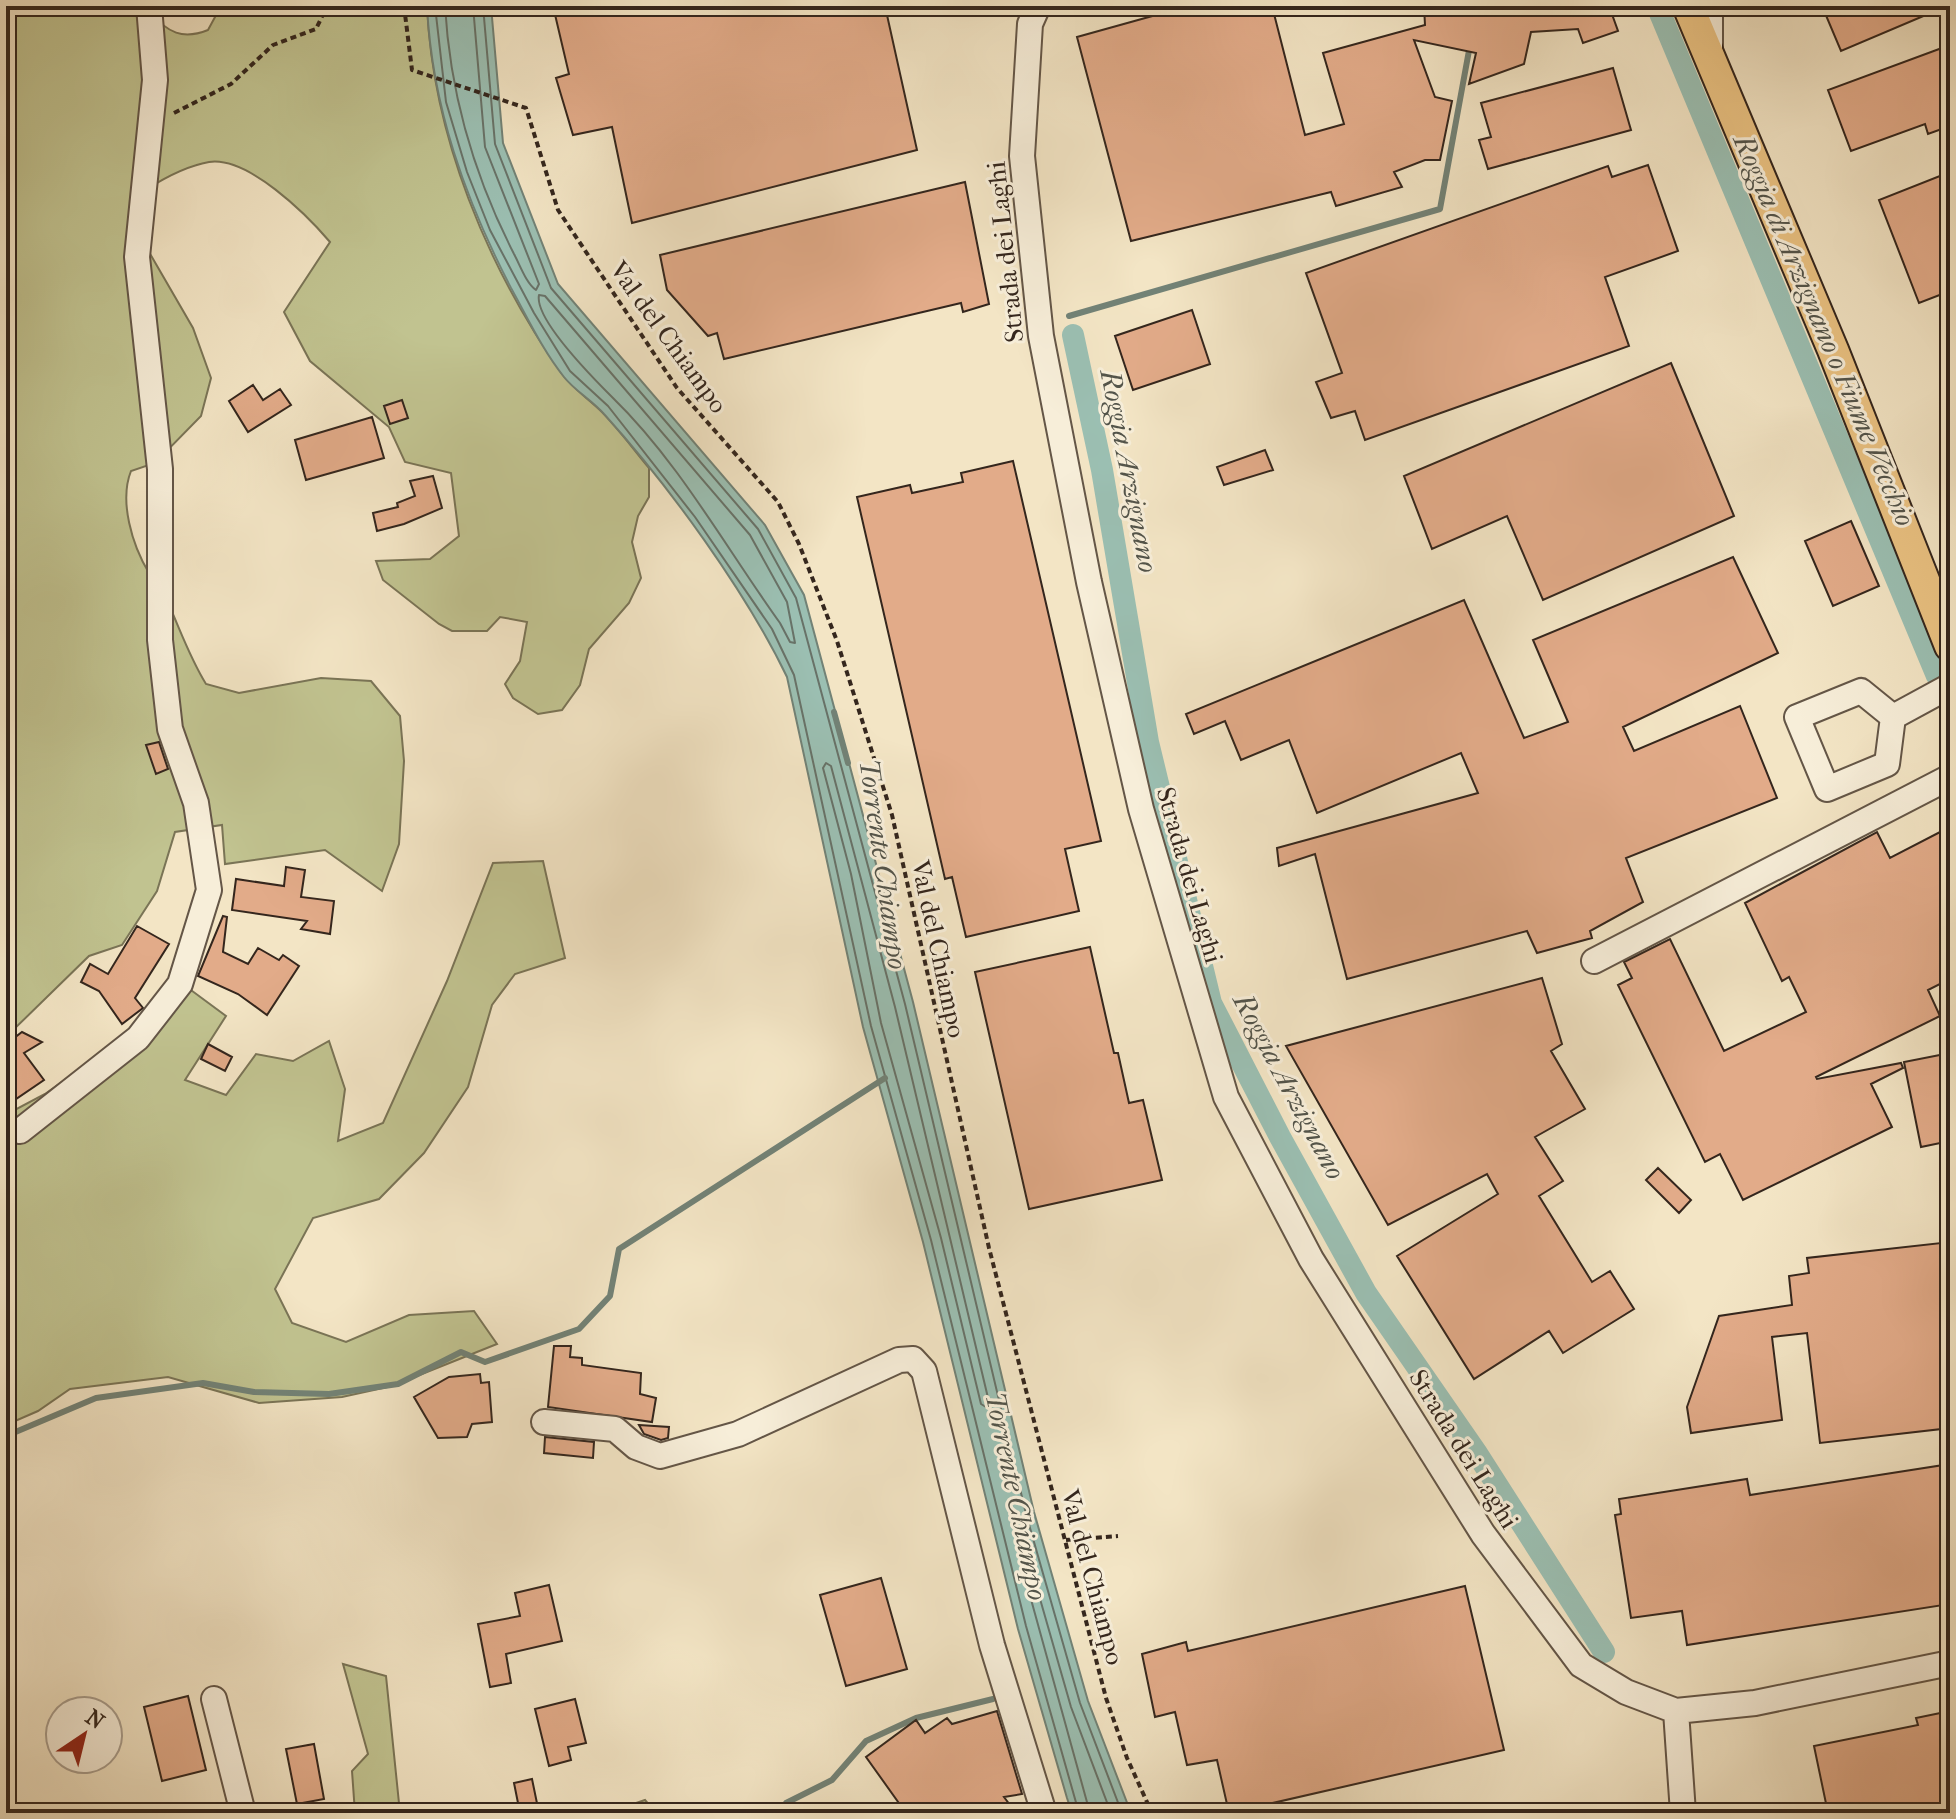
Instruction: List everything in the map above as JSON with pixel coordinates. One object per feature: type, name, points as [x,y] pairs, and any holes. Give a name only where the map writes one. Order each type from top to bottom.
[{"type":"main road","points":[[1688,6],[1833,350],[1950,646]]},
{"type":"street","points":[[20,1131],[138,1038],[180,984],[209,890],[196,803],[170,729],[160,640],[160,469],[137,257],[155,80],[149,6]]},
{"type":"street","name":"Strada dei Laghi","points":[[1038,6],[1030,24],[1022,156],[1041,336],[1089,582],[1141,809],[1226,1097],[1311,1259],[1483,1534],[1581,1665],[1626,1692],[1676,1711],[1755,1703],[1950,1663]]},
{"type":"street","points":[[1710,6],[1710,60]]},
{"type":"street","points":[[1893,717],[1950,686]]},
{"type":"street","points":[[1861,691],[1893,717],[1887,764],[1827,789],[1797,717],[1861,691]]},
{"type":"street","points":[[1594,961],[1950,777]]},
{"type":"street","points":[[544,1422],[615,1429],[636,1447],[660,1456],[738,1434],[899,1360],[913,1359],[924,1371],[992,1645],[1044,1813]]},
{"type":"street","points":[[214,1699],[243,1813]]},
{"type":"street","points":[[1676,1711],[1683,1813]]},
{"type":"path","points":[[151,125],[231,84],[273,45],[316,29],[327,6]]},
{"type":"path","name":"Val del Chiampo","points":[[404,6],[412,70],[526,108],[558,210],[677,388],[778,502],[799,544],[832,627],[892,815],[985,1233],[1106,1698],[1127,1758],[1152,1813]]},
{"type":"path","points":[[1066,1540],[1118,1536]]},
{"type":"green space","points":[[6,6],[111,6],[117,15],[133,10],[151,12],[169,30],[191,34],[208,30],[221,6],[427,6],[431,55],[440,104],[469,199],[488,245],[510,290],[562,374],[597,407],[649,468],[649,497],[638,516],[632,542],[641,578],[629,603],[589,649],[580,685],[562,710],[538,714],[513,698],[505,684],[520,661],[527,622],[500,617],[487,631],[452,631],[383,580],[376,561],[430,559],[459,536],[451,473],[405,462],[389,427],[310,361],[284,312],[330,242],[276,190],[241,168],[224,163],[192,166],[147,189],[138,233],[193,328],[211,378],[201,416],[155,463],[131,471],[127,509],[137,549],[165,596],[206,684],[239,693],[321,678],[371,681],[400,716],[404,761],[399,844],[382,891],[325,850],[225,864],[222,825],[175,832],[157,891],[122,945],[89,956],[6,1037]]},
{"type":"green space","points":[[543,861],[565,958],[515,974],[492,1005],[468,1087],[424,1153],[379,1199],[313,1218],[275,1289],[292,1323],[346,1342],[409,1315],[474,1311],[497,1344],[392,1386],[342,1397],[259,1403],[168,1377],[70,1389],[38,1411],[6,1425],[6,1107],[11,1112],[45,1094],[129,1034],[176,979],[226,1016],[185,1080],[226,1095],[256,1054],[293,1061],[329,1041],[345,1089],[338,1141],[383,1123],[447,981],[493,863]]},
{"type":"green space","points":[[343,1664],[386,1676],[400,1813],[355,1813],[352,1771],[368,1754]]},
{"type":"green space","points":[[645,1800],[656,1813],[607,1813]]},
{"type":"water","points":[[427,6],[491,6],[503,143],[558,284],[765,525],[804,595],[913,1002],[1034,1512],[1088,1701],[1131,1813],[1072,1813],[1067,1798],[1018,1629],[923,1242],[863,1027],[787,677],[750,609],[704,540],[629,442],[564,377],[529,322],[479,221],[454,152],[436,80]]},
{"type":"building","points":[[553,6],[885,6],[917,150],[632,223],[612,127],[573,135],[556,78],[569,74]]},
{"type":"building","points":[[1173,6],[1272,6],[1305,135],[1344,124],[1323,53],[1425,25],[1424,6],[1514,6],[1515,12],[1530,6],[1609,6],[1618,31],[1583,43],[1578,29],[1531,32],[1524,64],[1469,84],[1476,53],[1414,40],[1435,97],[1452,101],[1440,160],[1425,160],[1394,172],[1402,187],[1336,206],[1331,192],[1131,241],[1077,37],[1174,10]]},
{"type":"building","points":[[1822,6],[1947,6],[1841,51]]},
{"type":"building","points":[[1950,45],[1950,126],[1928,134],[1925,124],[1851,151],[1828,90]]},
{"type":"building","points":[[1613,68],[1631,130],[1488,169],[1479,140],[1491,137],[1481,103]]},
{"type":"building","points":[[1648,165],[1678,251],[1605,277],[1629,346],[1365,440],[1355,411],[1331,418],[1316,382],[1342,373],[1306,273],[1608,166],[1612,177]]},
{"type":"building","points":[[1950,172],[1950,291],[1919,303],[1879,200]]},
{"type":"building","points":[[965,182],[989,304],[963,312],[961,303],[724,359],[717,333],[708,336],[667,290],[660,255]]},
{"type":"building","points":[[1192,310],[1210,364],[1133,390],[1115,336]]},
{"type":"building","points":[[1671,363],[1734,516],[1543,600],[1507,516],[1432,549],[1404,476]]},
{"type":"building","points":[[253,385],[263,400],[280,389],[291,405],[248,432],[229,401]]},
{"type":"building","points":[[402,400],[408,418],[390,424],[384,406]]},
{"type":"building","points":[[372,417],[384,458],[306,480],[295,440]]},
{"type":"building","points":[[1265,450],[1273,470],[1224,485],[1217,467]]},
{"type":"building","points":[[1013,461],[1101,841],[1065,849],[1079,911],[966,937],[952,877],[945,879],[857,497],[910,485],[912,493],[963,482],[961,473]]},
{"type":"building","points":[[433,476],[442,508],[404,524],[377,531],[373,513],[398,507],[397,503],[415,496],[410,481]]},
{"type":"building","points":[[1851,521],[1879,586],[1833,606],[1805,541]]},
{"type":"building","points":[[1733,557],[1778,653],[1623,727],[1634,751],[1740,706],[1777,798],[1626,858],[1643,902],[1590,931],[1592,938],[1537,953],[1527,931],[1347,979],[1315,854],[1279,866],[1277,848],[1478,793],[1461,753],[1317,813],[1289,740],[1241,760],[1225,721],[1194,734],[1186,714],[1464,600],[1524,738],[1568,722],[1533,640]]},
{"type":"building","points":[[159,742],[168,769],[156,774],[146,745]]},
{"type":"building","points":[[1942,831],[1950,855],[1950,979],[1928,990],[1940,1016],[1816,1077],[1901,1063],[1903,1068],[1871,1084],[1892,1127],[1743,1200],[1720,1154],[1705,1162],[1618,985],[1632,978],[1624,962],[1670,939],[1724,1051],[1806,1012],[1789,977],[1782,981],[1745,903],[1877,832],[1890,858]]},
{"type":"building","points":[[286,867],[305,870],[301,897],[334,901],[330,934],[301,929],[307,921],[232,910],[236,879],[284,886]]},
{"type":"building","points":[[223,916],[227,917],[223,952],[248,964],[258,948],[279,960],[283,955],[299,966],[267,1015],[238,994],[198,976]]},
{"type":"building","points":[[137,926],[169,944],[135,998],[143,1008],[122,1024],[99,991],[81,982],[90,964],[108,974]]},
{"type":"building","points":[[1090,947],[1114,1053],[1118,1053],[1129,1103],[1143,1100],[1162,1180],[1029,1209],[975,972]]},
{"type":"building","points":[[1542,978],[1562,1044],[1551,1051],[1585,1109],[1535,1137],[1563,1181],[1539,1196],[1592,1282],[1610,1271],[1634,1309],[1563,1353],[1549,1331],[1474,1379],[1397,1256],[1498,1194],[1487,1174],[1388,1225],[1286,1046]]},
{"type":"building","points":[[6,1027],[14,1038],[22,1032],[42,1042],[24,1053],[44,1080],[16,1099],[6,1085]]},
{"type":"building","points":[[208,1044],[232,1057],[225,1071],[201,1059]]},
{"type":"building","points":[[1950,1053],[1950,1141],[1921,1147],[1904,1062]]},
{"type":"building","points":[[1658,1168],[1691,1200],[1679,1213],[1646,1180]]},
{"type":"building","points":[[1950,1242],[1950,1428],[1820,1443],[1807,1333],[1772,1337],[1782,1420],[1691,1433],[1687,1407],[1719,1316],[1792,1305],[1789,1276],[1809,1273],[1807,1258]]},
{"type":"building","points":[[554,1346],[571,1346],[570,1357],[582,1358],[582,1365],[641,1373],[640,1394],[656,1398],[652,1422],[548,1407]]},
{"type":"building","points":[[480,1374],[481,1383],[489,1382],[492,1422],[472,1424],[467,1437],[438,1438],[414,1397],[449,1377]]},
{"type":"building","points":[[639,1425],[669,1427],[668,1438],[661,1440],[644,1434]]},
{"type":"building","points":[[545,1437],[594,1442],[593,1458],[544,1453]]},
{"type":"building","points":[[1950,1464],[1950,1604],[1687,1645],[1682,1611],[1631,1618],[1615,1515],[1621,1514],[1619,1499],[1747,1479],[1750,1495]]},
{"type":"building","points":[[881,1578],[907,1669],[846,1686],[820,1595]]},
{"type":"building","points":[[549,1585],[562,1641],[506,1654],[511,1683],[490,1687],[478,1624],[520,1616],[515,1593]]},
{"type":"building","points":[[1465,1586],[1504,1750],[1229,1813],[1217,1760],[1187,1765],[1175,1712],[1155,1717],[1142,1654],[1186,1642],[1188,1651]]},
{"type":"building","points":[[188,1696],[206,1770],[162,1781],[144,1707]]},
{"type":"building","points":[[575,1699],[586,1743],[568,1747],[571,1760],[549,1766],[535,1709]]},
{"type":"building","points":[[997,1711],[1022,1794],[1004,1797],[1016,1813],[906,1813],[866,1757],[916,1720],[925,1733],[947,1718],[952,1724]]},
{"type":"building","points":[[1950,1711],[1950,1813],[1828,1813],[1814,1746],[1918,1725],[1916,1718]]},
{"type":"building","points":[[314,1744],[324,1799],[297,1804],[286,1749]]},
{"type":"building","points":[[532,1779],[539,1813],[520,1813],[514,1783]]},
{"type":"waterway","name":"Roggia di Arzignano o Fiume Vecchio","points":[[1657,6],[1937,676]]},
{"type":"waterway","points":[[1069,316],[1440,209],[1470,45]]},
{"type":"waterway","name":"Roggia Arzignano","points":[[1073,335],[1102,470],[1148,742],[1211,1003],[1366,1293],[1476,1452],[1604,1652]]},
{"type":"waterway","name":"Torrente Chiampo","points":[[834,712],[848,763]]},
{"type":"waterway","points":[[6,1436],[96,1398],[203,1383],[254,1392],[329,1394],[398,1384],[461,1352],[485,1362],[579,1329],[610,1296],[619,1249],[885,1078]]},
{"type":"waterway","points":[[778,1813],[786,1803],[832,1780],[866,1741],[916,1718],[993,1699]]}]
